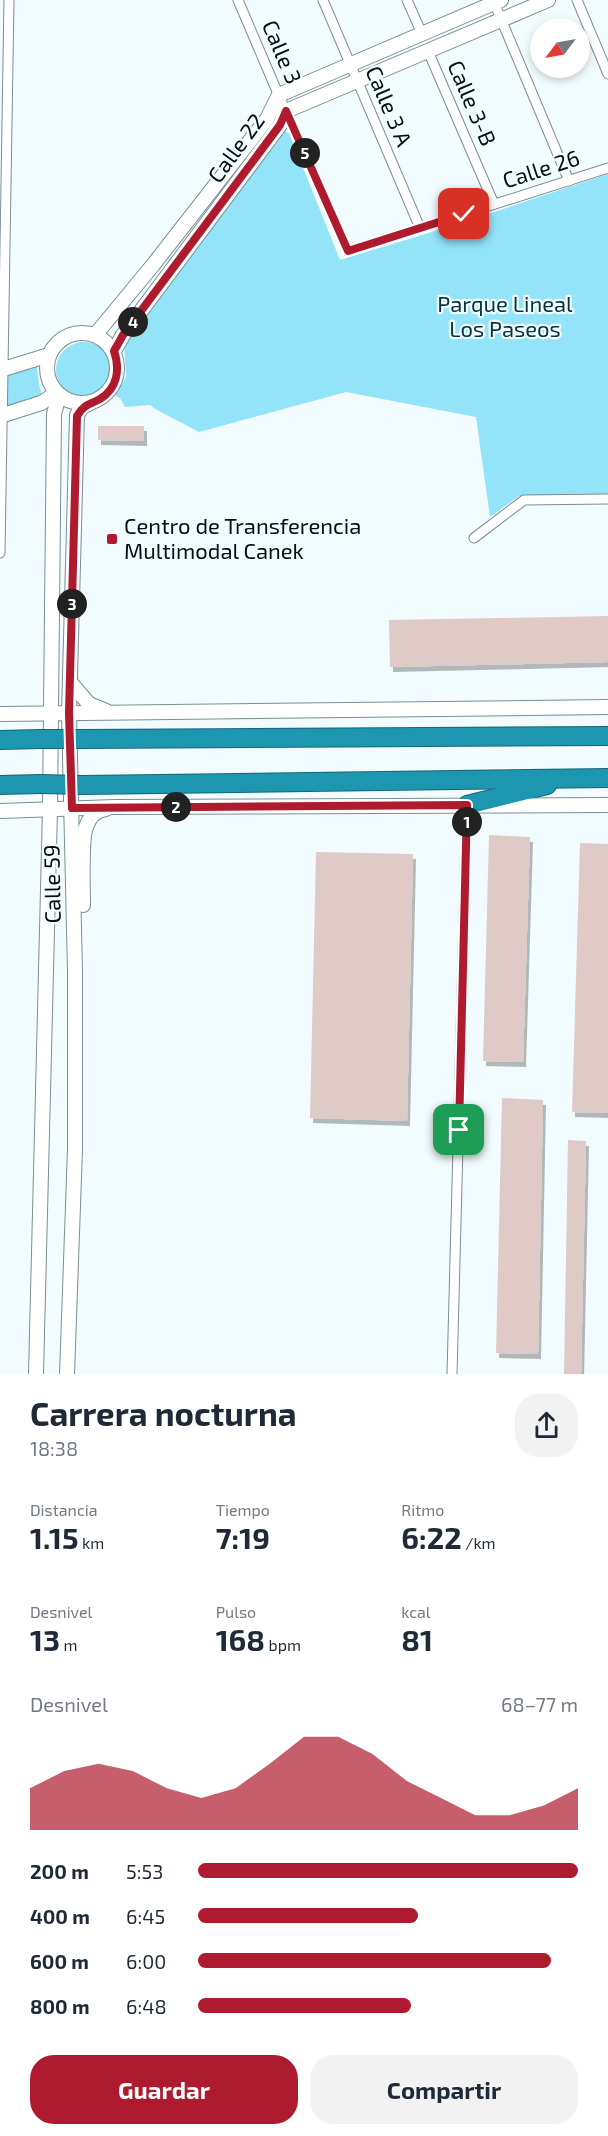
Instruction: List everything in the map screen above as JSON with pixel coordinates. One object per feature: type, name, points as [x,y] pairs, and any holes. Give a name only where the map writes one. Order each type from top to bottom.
[{"type":"highway","points":[[0,740],[608,736]]},
{"type":"highway","points":[[467,805],[572,778]]},
{"type":"highway","points":[[0,785],[608,778]]},
{"type":"main road","name":"Calle 22","points":[[114,351],[123,335],[280,125],[286,111],[548,0]]},
{"type":"main road","name":"Calle 22","points":[[96,334],[153,266],[267,119],[279,95],[496,1]]},
{"type":"main road","points":[[73,333],[96,334],[114,351],[118,371],[110,390],[102,398],[81,403],[69,401],[58,394],[51,385],[48,375],[49,355],[63,338],[73,333]]},
{"type":"main road","points":[[1,370],[49,355]]},
{"type":"main road","points":[[1,416],[41,403],[58,394]]},
{"type":"main road","name":"Calle 59","points":[[36,1374],[51,809],[54,414],[58,394]]},
{"type":"main road","name":"Calle 59","points":[[67,1374],[75,1149],[75,972],[69,713],[77,416],[82,407],[92,402]]},
{"type":"main road","points":[[70,682],[89,704],[110,713]]},
{"type":"main road","points":[[0,714],[608,707]]},
{"type":"main road","points":[[0,811],[115,807],[608,805]]},
{"type":"main road","points":[[75,972],[82,908],[85,829],[92,815],[100,809],[115,807]]},
{"type":"street","points":[[0,553],[5,32],[9,0]]},
{"type":"street","name":"Calle 3","points":[[238,0],[348,251]]},
{"type":"street","name":"Calle 3 A","points":[[323,0],[420,228]]},
{"type":"street","points":[[407,0],[422,34]]},
{"type":"street","points":[[577,0],[608,74]]},
{"type":"street","points":[[496,1],[501,20],[569,181]]},
{"type":"street","name":"Calle 3-B","points":[[428,51],[494,204]]},
{"type":"street","name":"Calle 26","points":[[348,251],[608,168]]},
{"type":"street","points":[[474,538],[524,500],[608,499]]},
{"type":"street","points":[[452,1374],[467,805]]},
{"type":"green space","name":"Parque Lineal Los Paseos","points":[[282,130],[289,133],[340,260],[608,174],[608,498],[519,496],[490,517],[476,417],[346,392],[199,432],[150,405],[125,407],[120,398],[115,396],[126,377],[124,341]]},
{"type":"green space","points":[[84,342],[95,344],[104,350],[110,359],[112,370],[110,381],[104,390],[95,396],[84,398],[73,396],[64,390],[58,381],[56,370],[58,359],[64,350],[73,344]]},
{"type":"green space","points":[[37,367],[43,397],[6,409],[7,375]]},
{"type":"building","points":[[98,426],[144,426],[144,441],[98,440]]},
{"type":"building","points":[[608,616],[608,662],[390,667],[389,620]]},
{"type":"building","points":[[489,835],[530,837],[523,1062],[483,1061]]},
{"type":"building","points":[[580,843],[608,844],[608,1113],[572,1112]]},
{"type":"building","points":[[316,852],[413,854],[407,1121],[310,1118]]},
{"type":"building","points":[[502,1098],[543,1100],[538,1354],[496,1353]]},
{"type":"building","points":[[568,1140],[586,1141],[581,1374],[564,1374]]},
{"type":"place","name":"Centro de Transferencia Multimodal Canek","points":[[112,539]]},
{"type":"route","points":[[459,1130],[467,805],[72,808],[69,713],[77,416],[82,407],[102,398],[110,390],[118,371],[114,351],[123,335],[280,125],[286,111],[348,251],[464,214]]}]
